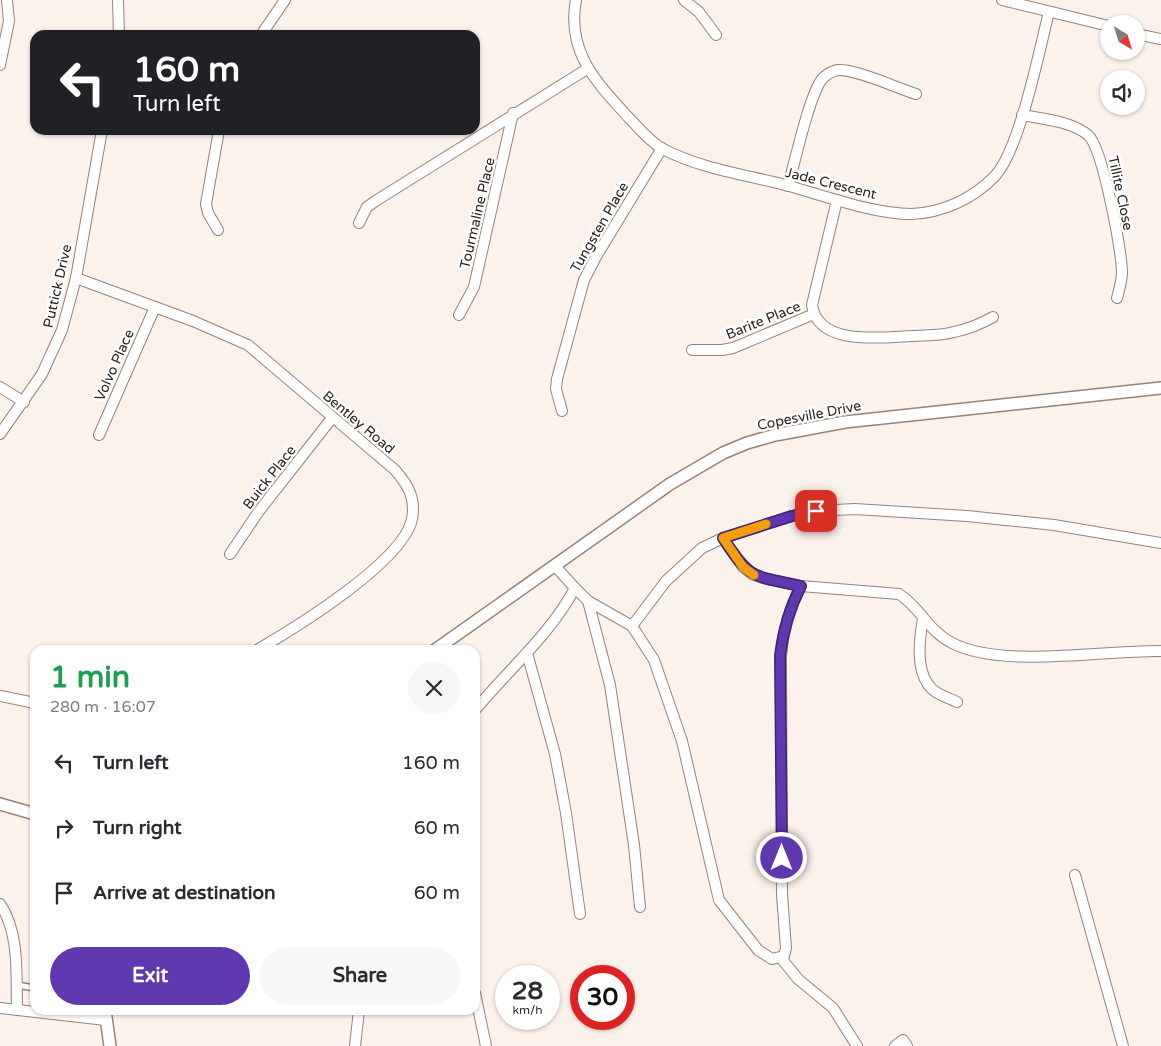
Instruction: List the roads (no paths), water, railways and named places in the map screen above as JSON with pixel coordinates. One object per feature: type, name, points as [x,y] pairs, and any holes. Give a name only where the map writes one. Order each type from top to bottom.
[{"type":"street","points":[[0,65],[9,21],[7,0]]},
{"type":"street","points":[[118,0],[118,30]]},
{"type":"street","points":[[265,30],[286,0]]},
{"type":"street","name":"Jade Crescent","points":[[576,0],[575,31],[579,50],[587,69],[634,123],[662,148],[712,166],[837,200],[895,213],[928,212],[951,206],[981,189],[996,174],[1008,154],[1022,115],[1049,12]]},
{"type":"street","points":[[684,0],[699,12],[716,35]]},
{"type":"street","points":[[1002,0],[1100,24]]},
{"type":"street","points":[[1145,36],[1161,39]]},
{"type":"street","points":[[480,134],[587,69]]},
{"type":"street","points":[[788,186],[814,94],[822,78],[837,70],[849,72],[916,94]]},
{"type":"street","name":"Tourmaline Place","points":[[459,315],[474,287],[513,113]]},
{"type":"street","name":"Tillite Close","points":[[1022,115],[1075,128],[1094,142],[1102,164],[1120,261],[1121,281],[1116,298]]},
{"type":"street","name":"Puttick Drive","points":[[0,434],[24,402],[56,347],[76,278],[101,135]]},
{"type":"street","points":[[218,135],[206,204],[208,213],[218,230]]},
{"type":"street","points":[[359,223],[367,207],[479,135]]},
{"type":"street","name":"Tungsten Place","points":[[562,411],[556,389],[584,280],[597,255],[662,148]]},
{"type":"street","points":[[837,200],[814,294],[814,314],[822,324],[839,334],[884,338],[954,332],[980,325],[993,317]]},
{"type":"street","name":"Bentley Road","points":[[76,278],[155,307],[248,346],[395,470],[404,481],[413,499],[412,520],[398,544],[377,566],[285,633],[265,645]]},
{"type":"street","name":"Volvo Place","points":[[99,434],[155,307]]},
{"type":"street","name":"Barite Place","points":[[692,350],[733,348],[814,314]]},
{"type":"street","points":[[0,387],[24,402]]},
{"type":"street","name":"Copesville Drive","points":[[441,645],[670,484],[723,453],[756,440],[844,422],[1161,388]]},
{"type":"street","name":"Buick Place","points":[[230,554],[259,512],[332,418]]},
{"type":"street","points":[[632,626],[670,576],[702,548],[723,538],[792,516],[816,511],[855,509],[966,516],[1054,525],[1161,543]]},
{"type":"street","points":[[723,538],[743,567],[752,574],[801,586],[892,592],[911,603],[938,635],[967,650],[1001,654],[1091,655],[1161,651]]},
{"type":"street","points":[[555,566],[588,601],[632,626],[654,660],[682,741],[718,900],[758,950],[772,959],[781,958]]},
{"type":"street","points":[[781,958],[786,948],[782,894],[780,656],[783,633],[792,602],[801,586]]},
{"type":"street","points":[[480,705],[552,625],[575,588]]},
{"type":"street","points":[[588,601],[610,685],[634,845],[640,907]]},
{"type":"street","points":[[923,619],[919,648],[926,680],[936,692],[957,702]]},
{"type":"street","points":[[527,653],[557,762],[580,914]]},
{"type":"street","points":[[0,696],[30,702]]},
{"type":"street","points":[[0,804],[30,813]]},
{"type":"street","points":[[1075,875],[1123,1046]]},
{"type":"street","points":[[0,904],[6,913],[12,938],[17,1010]]},
{"type":"street","points":[[781,958],[798,979],[833,1008],[857,1046]]},
{"type":"street","points":[[0,1008],[30,1011]]},
{"type":"street","points":[[105,1015],[110,1046]]},
{"type":"street","points":[[355,1046],[358,1015]]},
{"type":"street","points":[[480,1015],[486,1046]]},
{"type":"street","points":[[896,1046],[903,1040],[907,1046]]},
{"type":"lane","points":[[16,985],[30,987]]}]
